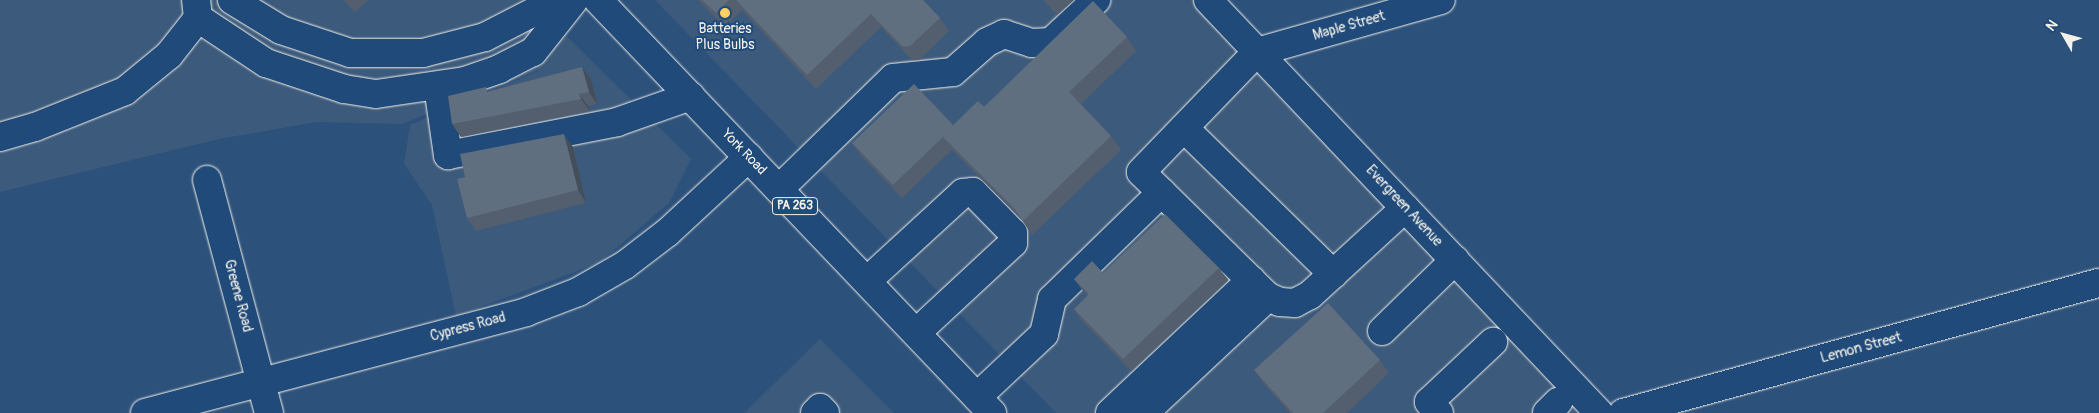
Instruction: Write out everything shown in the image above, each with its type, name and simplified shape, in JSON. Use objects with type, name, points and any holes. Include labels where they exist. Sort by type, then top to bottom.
[{"type":"main road","points":[[232,0],[281,30],[350,53],[423,53],[485,37],[557,0]]},
{"type":"main road","points":[[0,137],[35,127],[125,92],[169,55],[197,9],[266,63],[344,89],[376,94],[438,86],[499,69],[532,52],[574,0]]},
{"type":"main road","name":"York Road","points":[[598,0],[985,405]]},
{"type":"main road","points":[[779,189],[893,78],[953,72],[987,42],[1004,34],[1032,43],[1051,42],[1096,0]]},
{"type":"main road","name":"Evergreen Avenue","points":[[1208,0],[1599,413]]},
{"type":"main road","name":"Maple Street","points":[[1257,52],[1441,0]]},
{"type":"main road","points":[[1257,52],[1141,172],[1260,288],[1280,302],[1295,303],[1310,296],[1405,208]]},
{"type":"main road","points":[[438,86],[448,155],[617,122],[691,96]]},
{"type":"main road","points":[[1184,128],[1333,274]]},
{"type":"main road","name":"Cypress Road","points":[[145,413],[526,312],[578,292],[625,265],[668,232],[748,157]]},
{"type":"main road","name":"Greene Road","points":[[207,180],[269,413]]},
{"type":"main road","points":[[867,282],[963,192],[973,192],[1013,233],[1013,243],[916,333]]},
{"type":"main road","points":[[985,405],[1044,334],[1052,300],[1162,192]]},
{"type":"main road","points":[[1382,331],[1455,260]]},
{"type":"main road","name":"Lemon Street","points":[[1623,413],[2099,283]]},
{"type":"main road","points":[[1110,413],[1260,288]]},
{"type":"main road","points":[[1144,413],[1260,288]]},
{"type":"main road","points":[[1439,413],[1429,402],[1493,342]]},
{"type":"main road","points":[[815,413],[820,408],[825,413]]},
{"type":"shaded area","points":[[0,0],[530,0],[691,159],[669,203],[599,263],[456,316],[432,205],[404,164],[410,125],[548,67],[402,124],[317,122],[219,139],[0,192]]},
{"type":"shaded area","points":[[655,0],[1198,0],[1586,403],[1575,413],[1056,413]]},
{"type":"shaded area","points":[[820,339],[894,413],[744,413]]},
{"type":"building","points":[[702,0],[729,0],[716,13]]},
{"type":"building","points":[[736,0],[923,0],[940,18],[910,46],[903,47],[871,14],[807,75]]},
{"type":"building","points":[[1093,1],[1127,37],[1069,92],[1111,136],[1023,221],[1014,208],[942,136],[978,101],[984,107]]},
{"type":"building","points":[[582,67],[589,92],[579,94],[581,99],[452,124],[448,96],[486,87],[487,92]]},
{"type":"building","points":[[914,84],[953,125],[893,185],[852,143]]},
{"type":"building","points":[[564,134],[578,190],[467,218],[457,179],[465,177],[460,154]]},
{"type":"building","points":[[1165,214],[1219,268],[1123,359],[1074,309],[1089,294],[1074,279],[1092,261],[1103,273]]},
{"type":"building","points":[[1328,303],[1380,360],[1323,413],[1293,413],[1254,370]]},
{"type":"place","name":"Batteries Plus Bulbs","points":[[725,13]]}]
